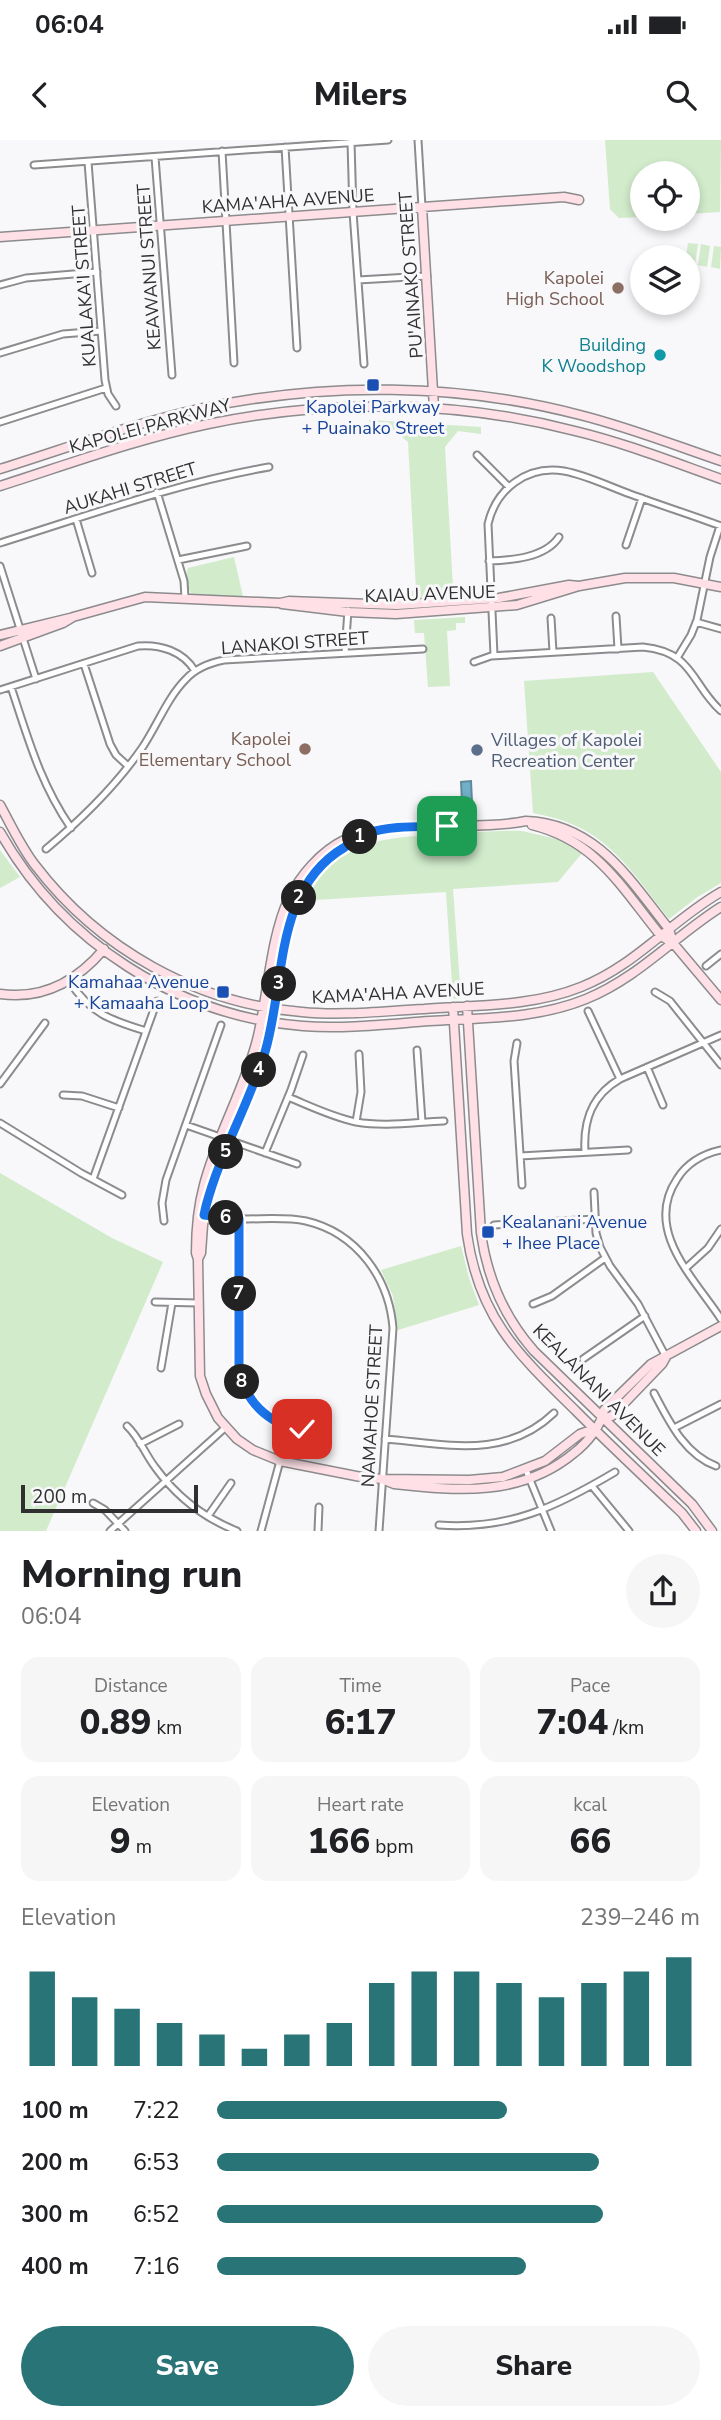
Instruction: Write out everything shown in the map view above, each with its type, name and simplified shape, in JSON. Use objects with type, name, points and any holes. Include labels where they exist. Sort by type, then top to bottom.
[{"type":"street","points":[[34,165],[388,140]]},
{"type":"street","name":"PU'AINAKO STREET","points":[[418,140],[434,408]]},
{"type":"street","points":[[352,142],[353,212],[364,364]]},
{"type":"street","points":[[285,147],[298,348]]},
{"type":"street","points":[[222,151],[234,363]]},
{"type":"street","name":"KEAWANUI STREET","points":[[155,157],[172,375]]},
{"type":"street","name":"KUALAKA'I STREET","points":[[88,162],[106,388],[116,406]]},
{"type":"street","name":"KAMA'AHA AVENUE","points":[[0,237],[564,197],[579,200]]},
{"type":"street","points":[[0,285],[26,278],[97,272]]},
{"type":"street","points":[[359,280],[426,276]]},
{"type":"street","points":[[0,353],[57,335],[101,331]]},
{"type":"street","points":[[0,422],[106,388]]},
{"type":"street","name":"KAPOLEI PARKWAY","points":[[0,469],[149,422],[232,403],[344,390],[435,392],[501,399],[578,414],[721,461]]},
{"type":"street","name":"KAPOLEI PARKWAY","points":[[0,486],[154,438],[234,419],[331,408],[434,408],[498,415],[574,430],[623,444],[721,479]]},
{"type":"street","points":[[477,455],[509,487]]},
{"type":"street","name":"AUKAHI STREET","points":[[0,543],[157,492],[270,467]]},
{"type":"street","points":[[494,655],[487,531],[490,517],[496,503],[509,487],[528,475],[556,470],[569,472],[721,526],[710,557],[696,622],[677,658]]},
{"type":"street","points":[[157,492],[184,580],[185,598]]},
{"type":"street","points":[[626,545],[642,498]]},
{"type":"street","points":[[76,519],[92,573]]},
{"type":"street","points":[[489,561],[530,555],[552,545],[559,537]]},
{"type":"street","points":[[178,560],[247,546]]},
{"type":"street","points":[[0,566],[36,679]]},
{"type":"street","name":"KAIAU AVENUE","points":[[0,646],[21,634],[62,618],[137,598],[280,603],[289,601],[348,608],[492,603],[569,585],[642,577],[674,578],[721,587]]},
{"type":"street","points":[[345,653],[348,608]]},
{"type":"street","points":[[616,616],[618,649]]},
{"type":"street","points":[[551,618],[553,652]]},
{"type":"street","points":[[696,622],[721,629]]},
{"type":"street","name":"KAIAU AVENUE","points":[[0,635],[21,634]]},
{"type":"street","points":[[0,690],[132,647],[150,646],[178,654],[188,661],[195,671],[179,687],[144,746],[106,794],[46,849]]},
{"type":"street","points":[[474,662],[494,655],[650,648],[677,658],[691,670],[721,711]]},
{"type":"street","name":"LANAKOI STREET","points":[[195,671],[224,660],[422,649]]},
{"type":"street","points":[[84,664],[110,744],[128,766]]},
{"type":"street","points":[[11,687],[36,764],[48,792],[71,828]]},
{"type":"street","name":"KAMA'AHA AVENUE","points":[[0,806],[29,857],[42,874],[75,909],[111,940],[141,961],[188,984],[274,1009],[340,1014],[528,1001],[570,991],[620,967],[721,892]]},
{"type":"street","points":[[594,1429],[580,1434],[554,1456],[526,1470],[503,1477],[480,1480],[382,1479],[280,1461],[253,1450],[226,1427],[209,1402],[201,1376],[196,1253],[205,1180],[251,1058],[262,1020],[281,919],[296,885],[307,870],[347,839],[388,829],[521,822],[553,824],[573,831],[597,845],[616,864],[673,943],[721,1000]]},
{"type":"street","name":"KAMA'AHA AVENUE","points":[[0,832],[32,882],[66,918],[103,951],[135,972],[183,996],[272,1022],[340,1027],[545,1012],[587,999],[633,974],[721,907]]},
{"type":"street","points":[[201,1214],[262,1062],[290,920],[301,893],[324,862],[367,834]]},
{"type":"street","points":[[0,994],[35,994],[69,981],[88,967],[111,940]]},
{"type":"street","points":[[706,967],[721,954]]},
{"type":"street","points":[[69,981],[80,997],[97,1013],[146,1031]]},
{"type":"street","points":[[655,992],[670,1001],[721,1065]]},
{"type":"street","points":[[93,1179],[157,1001]]},
{"type":"street","name":"KEALANANI AVENUE","points":[[467,1006],[481,1233],[489,1272],[504,1309],[526,1341],[692,1504],[712,1531]]},
{"type":"street","name":"KEALANANI AVENUE","points":[[453,1007],[467,1234],[478,1283],[492,1315],[515,1349],[682,1513],[696,1531]]},
{"type":"street","points":[[588,1011],[620,1079]]},
{"type":"street","points":[[0,1084],[45,1023]]},
{"type":"street","points":[[164,1221],[164,1188],[221,1025]]},
{"type":"street","points":[[585,1152],[585,1128],[592,1106],[607,1088],[620,1079],[721,1035]]},
{"type":"street","points":[[517,1043],[513,1060],[522,1185]]},
{"type":"street","points":[[417,1050],[422,1122]]},
{"type":"street","points":[[356,1122],[362,1085],[359,1054]]},
{"type":"street","points":[[265,1153],[303,1055]]},
{"type":"street","points":[[647,1068],[663,1105]]},
{"type":"street","points":[[63,1095],[82,1096],[119,1108]]},
{"type":"street","points":[[288,1097],[356,1122],[382,1124],[444,1121]]},
{"type":"street","points":[[0,1123],[122,1195]]},
{"type":"street","points":[[186,1125],[297,1164]]},
{"type":"street","points":[[520,1156],[628,1150]]},
{"type":"street","points":[[721,1150],[703,1156],[685,1169],[672,1187],[665,1216],[668,1237],[721,1319]]},
{"type":"street","points":[[593,1192],[594,1219],[605,1258],[645,1316],[666,1357]]},
{"type":"street","name":"NAMAHOE STREET","points":[[201,1214],[239,1219],[293,1220],[322,1227],[348,1241],[374,1270],[387,1298],[393,1328],[379,1531]]},
{"type":"street","points":[[239,1219],[239,1366],[243,1386],[254,1404],[272,1419],[294,1428],[314,1430]]},
{"type":"street","points":[[494,1226],[594,1219]]},
{"type":"street","points":[[686,1268],[708,1248],[721,1230]]},
{"type":"street","points":[[533,1304],[552,1296],[605,1258]]},
{"type":"street","points":[[155,1302],[198,1303]]},
{"type":"street","points":[[161,1368],[172,1303]]},
{"type":"street","points":[[583,1359],[645,1316]]},
{"type":"street","points":[[382,1479],[394,1484],[468,1490],[506,1486],[529,1479],[569,1457],[586,1443],[603,1419],[604,1410],[648,1366],[721,1326]]},
{"type":"street","points":[[654,1393],[687,1446],[702,1459],[716,1466]]},
{"type":"street","points":[[674,1428],[721,1404]]},
{"type":"street","points":[[385,1439],[471,1446],[497,1444],[523,1435],[554,1413]]},
{"type":"street","points":[[140,1444],[179,1424]]},
{"type":"street","points":[[127,1426],[166,1481],[208,1517],[237,1531]]},
{"type":"street","points":[[110,1531],[226,1427]]},
{"type":"street","points":[[261,1531],[280,1461]]},
{"type":"street","points":[[526,1470],[551,1531]]},
{"type":"street","points":[[439,1525],[489,1525],[514,1520],[542,1511],[615,1472]]},
{"type":"street","points":[[208,1517],[231,1483]]},
{"type":"street","points":[[592,1486],[629,1531]]},
{"type":"street","points":[[93,1503],[102,1507],[125,1531]]},
{"type":"street","points":[[318,1531],[319,1507]]},
{"type":"green space","points":[[605,140],[721,140],[720,212],[700,213],[700,161],[630,161],[630,218],[619,218],[610,209]]},
{"type":"green space","points":[[701,244],[710,246],[707,267],[700,265]]},
{"type":"green space","points":[[714,246],[721,247],[720,269],[711,267]]},
{"type":"green space","points":[[369,420],[481,427],[481,434],[458,431],[445,447],[453,588],[459,588],[459,595],[465,595],[465,601],[405,605],[405,597],[411,597],[411,591],[416,590],[408,442],[390,427],[370,427]]},
{"type":"green space","points":[[234,557],[244,601],[194,597],[187,583],[188,568]]},
{"type":"green space","points":[[465,617],[465,623],[456,623],[456,630],[447,631],[450,686],[428,687],[424,633],[415,633],[414,620]]},
{"type":"green space","points":[[653,672],[721,772],[721,883],[669,919],[627,866],[603,842],[569,823],[533,813],[524,681]]},
{"type":"green space","points":[[522,831],[557,839],[582,853],[558,882],[453,889],[461,998],[453,999],[446,892],[315,900],[306,895],[333,862],[349,851],[367,844],[405,837]]},
{"type":"green space","points":[[0,850],[20,877],[0,888]]},
{"type":"green space","points":[[0,1173],[112,1238],[163,1262],[46,1531],[0,1531]]},
{"type":"green space","points":[[461,1246],[479,1305],[398,1330],[393,1296],[381,1270]]},
{"type":"water","points":[[471,781],[472,802],[462,802],[461,782]]},
{"type":"place","name":"Kapolei High School","points":[[618,288]]},
{"type":"place","name":"Building K Woodshop","points":[[660,355]]},
{"type":"place","name":"Kapolei Parkway + Puainako Street","points":[[373,385]]},
{"type":"place","name":"Kapolei Elementary School","points":[[305,749]]},
{"type":"place","name":"Villages of Kapolei Recreation Center","points":[[477,750]]},
{"type":"place","name":"Kamahaa Avenue + Kamaaha Loop","points":[[223,992]]},
{"type":"place","name":"Kealanani Avenue + Ihee Place","points":[[488,1232]]},
{"type":"route","points":[[302,1429],[279,1423],[266,1415],[246,1393],[239,1373],[239,1219],[204,1215],[206,1206],[265,1052],[290,920],[305,885],[332,855],[367,834],[388,829],[447,826]]}]
